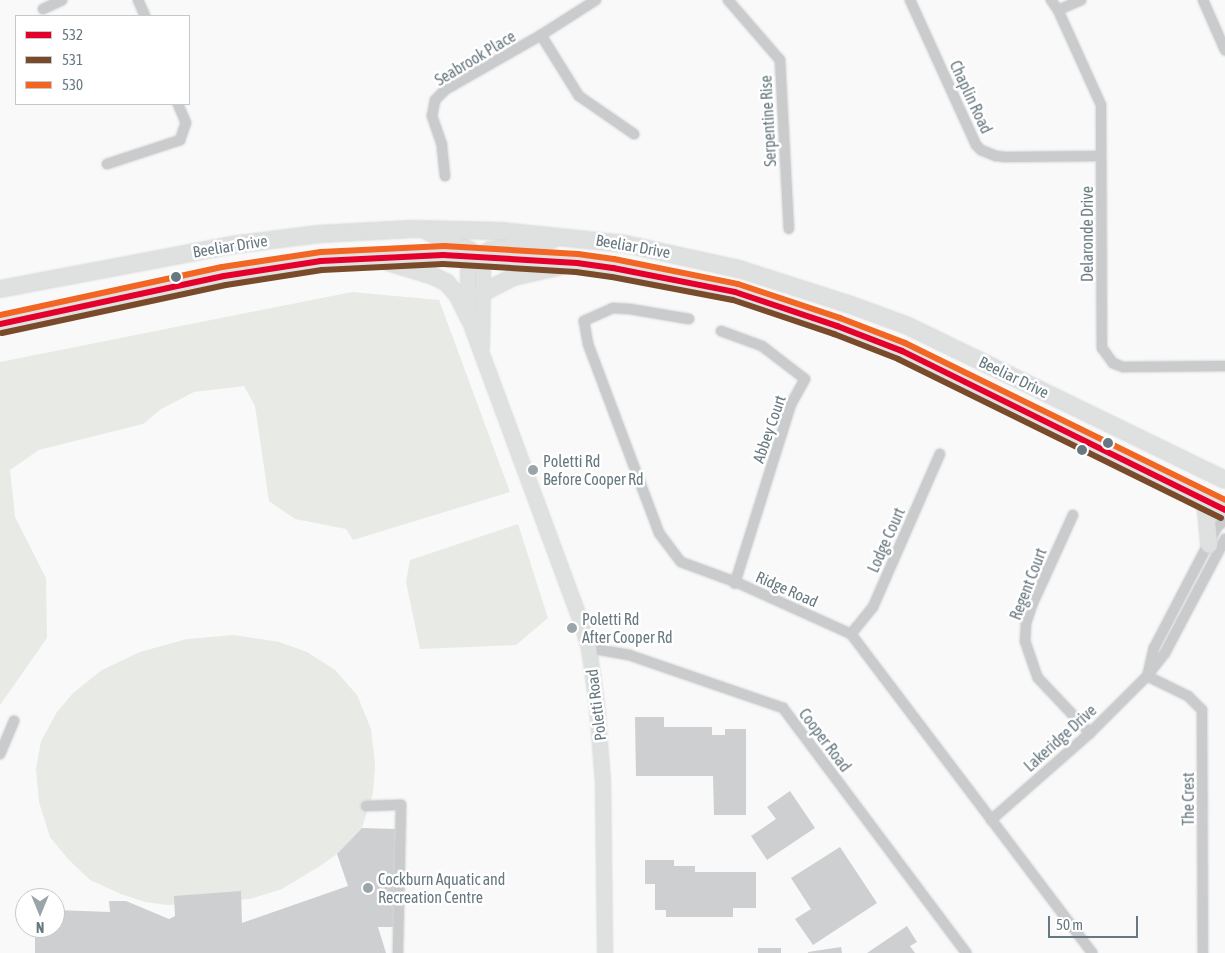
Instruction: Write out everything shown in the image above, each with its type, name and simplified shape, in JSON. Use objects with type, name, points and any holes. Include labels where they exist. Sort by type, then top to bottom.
[{"type":"highway","name":"Beeliar Drive","points":[[0,289],[232,245],[319,234],[412,229],[500,231],[587,238],[709,260],[851,305],[900,323],[1222,482]]},
{"type":"highway","name":"Beeliar Drive","points":[[0,324],[224,276],[296,264],[370,258],[478,256],[577,263],[661,276],[735,292],[837,326],[902,351],[1225,510]]},
{"type":"highway","points":[[370,258],[433,276],[446,282],[458,296],[469,319]]},
{"type":"highway","points":[[482,294],[514,277],[577,263]]},
{"type":"highway","points":[[1202,499],[1206,509],[1209,545]]},
{"type":"main road","points":[[412,229],[444,238],[470,249],[478,256],[490,249],[587,238]]},
{"type":"main road","name":"Poletti Road","points":[[483,356],[483,272],[478,256],[472,261],[468,272],[469,319],[582,625],[588,648],[597,706],[603,783],[605,953]]},
{"type":"street","points":[[43,9],[62,0]]},
{"type":"street","points":[[138,0],[145,15]]},
{"type":"street","name":"Seabrook Place","points":[[445,176],[442,145],[432,116],[435,100],[445,90],[541,35],[596,0]]},
{"type":"street","name":"Serpentine Rise","points":[[728,0],[780,60],[788,229]]},
{"type":"street","name":"Chaplin Road","points":[[910,0],[976,145],[981,150],[996,156],[1101,156]]},
{"type":"street","name":"Delaronde Drive","points":[[1051,0],[1058,10],[1101,105],[1102,348],[1113,363],[1133,368],[1225,366]]},
{"type":"street","points":[[1058,10],[1081,0]]},
{"type":"street","points":[[1203,0],[1225,50]]},
{"type":"street","points":[[541,35],[579,96],[634,134]]},
{"type":"street","points":[[106,164],[180,140],[186,124],[178,105]]},
{"type":"street","name":"Ridge Road","points":[[689,318],[648,311],[612,308],[584,321],[588,344],[659,533],[681,562],[735,583],[851,634],[1092,953]]},
{"type":"street","name":"Abbey Court","points":[[721,331],[762,346],[805,379],[791,404],[735,583]]},
{"type":"street","name":"Lodge Court","points":[[851,634],[873,607],[940,454]]},
{"type":"street","name":"Regent Court","points":[[1073,515],[1032,605],[1026,624],[1025,641],[1038,678],[1090,733]]},
{"type":"street","points":[[1147,676],[1154,648],[1218,527],[1225,520]]},
{"type":"street","name":"Lakeridge Drive","points":[[991,820],[1090,733],[1147,676],[1165,654],[1225,539]]},
{"type":"street","name":"Cooper Road","points":[[588,648],[629,655],[783,708],[966,953]]},
{"type":"street","name":"The Crest","points":[[1147,676],[1188,696],[1202,710],[1203,953]]},
{"type":"street","points":[[0,754],[14,721]]},
{"type":"street","points":[[366,806],[401,804],[398,953]]},
{"type":"shaded area","points":[[352,292],[439,300],[510,492],[353,540],[346,529],[295,519],[269,501],[255,406],[244,386],[194,392],[161,409],[143,424],[39,450],[10,470],[15,517],[46,578],[47,638],[0,705],[0,362]]},
{"type":"shaded area","points":[[518,524],[548,618],[516,645],[420,649],[406,582],[410,560]]},
{"type":"shaded area","points":[[234,635],[279,642],[307,652],[335,670],[357,695],[371,729],[375,764],[373,793],[362,828],[337,854],[320,866],[282,889],[250,899],[168,905],[145,902],[90,880],[68,859],[50,837],[39,802],[36,769],[41,741],[57,712],[73,693],[102,670],[140,652],[187,639]]},
{"type":"building","points":[[635,717],[664,717],[664,727],[712,727],[712,735],[725,735],[725,729],[746,729],[746,815],[714,815],[713,776],[636,776]]},
{"type":"building","points":[[790,791],[815,828],[767,860],[751,836],[776,819],[767,807]]},
{"type":"building","name":"Cockburn Aquatic and Recreation Centre","points":[[362,828],[395,829],[396,927],[378,927],[386,953],[35,953],[35,938],[65,938],[65,910],[110,912],[109,901],[126,901],[169,919],[175,916],[174,896],[241,891],[242,923],[348,886],[337,854]]},
{"type":"building","points":[[840,847],[877,903],[813,945],[795,919],[811,909],[791,878]]},
{"type":"building","points":[[645,860],[674,860],[674,866],[695,866],[695,872],[756,872],[756,908],[733,908],[733,917],[666,917],[666,910],[655,910],[655,884],[645,884]]},
{"type":"building","points":[[907,926],[917,942],[910,946],[915,953],[867,953]]},
{"type":"building","points":[[841,947],[842,953],[808,953],[808,952]]},
{"type":"building","points":[[758,948],[781,948],[781,953],[758,953]]},
{"type":"transit line","name":"530","points":[[0,315],[222,267],[321,252],[444,246],[578,254],[614,259],[738,284],[840,318],[905,343],[1225,500]]},
{"type":"transit line","name":"532","points":[[0,324],[224,276],[321,261],[443,255],[577,263],[613,268],[735,292],[837,326],[902,351],[1225,510]]},
{"type":"transit line","name":"531","points":[[2,333],[226,285],[322,270],[443,264],[576,272],[612,277],[733,300],[834,334],[898,359],[1221,518]]},
{"type":"place","name":"Poletti Rd Before Cooper Rd","points":[[533,470]]},
{"type":"place","name":"Poletti Rd After Cooper Rd","points":[[572,628]]},
{"type":"place","name":"Cockburn Aquatic and Recreation Centre","points":[[368,888]]}]
